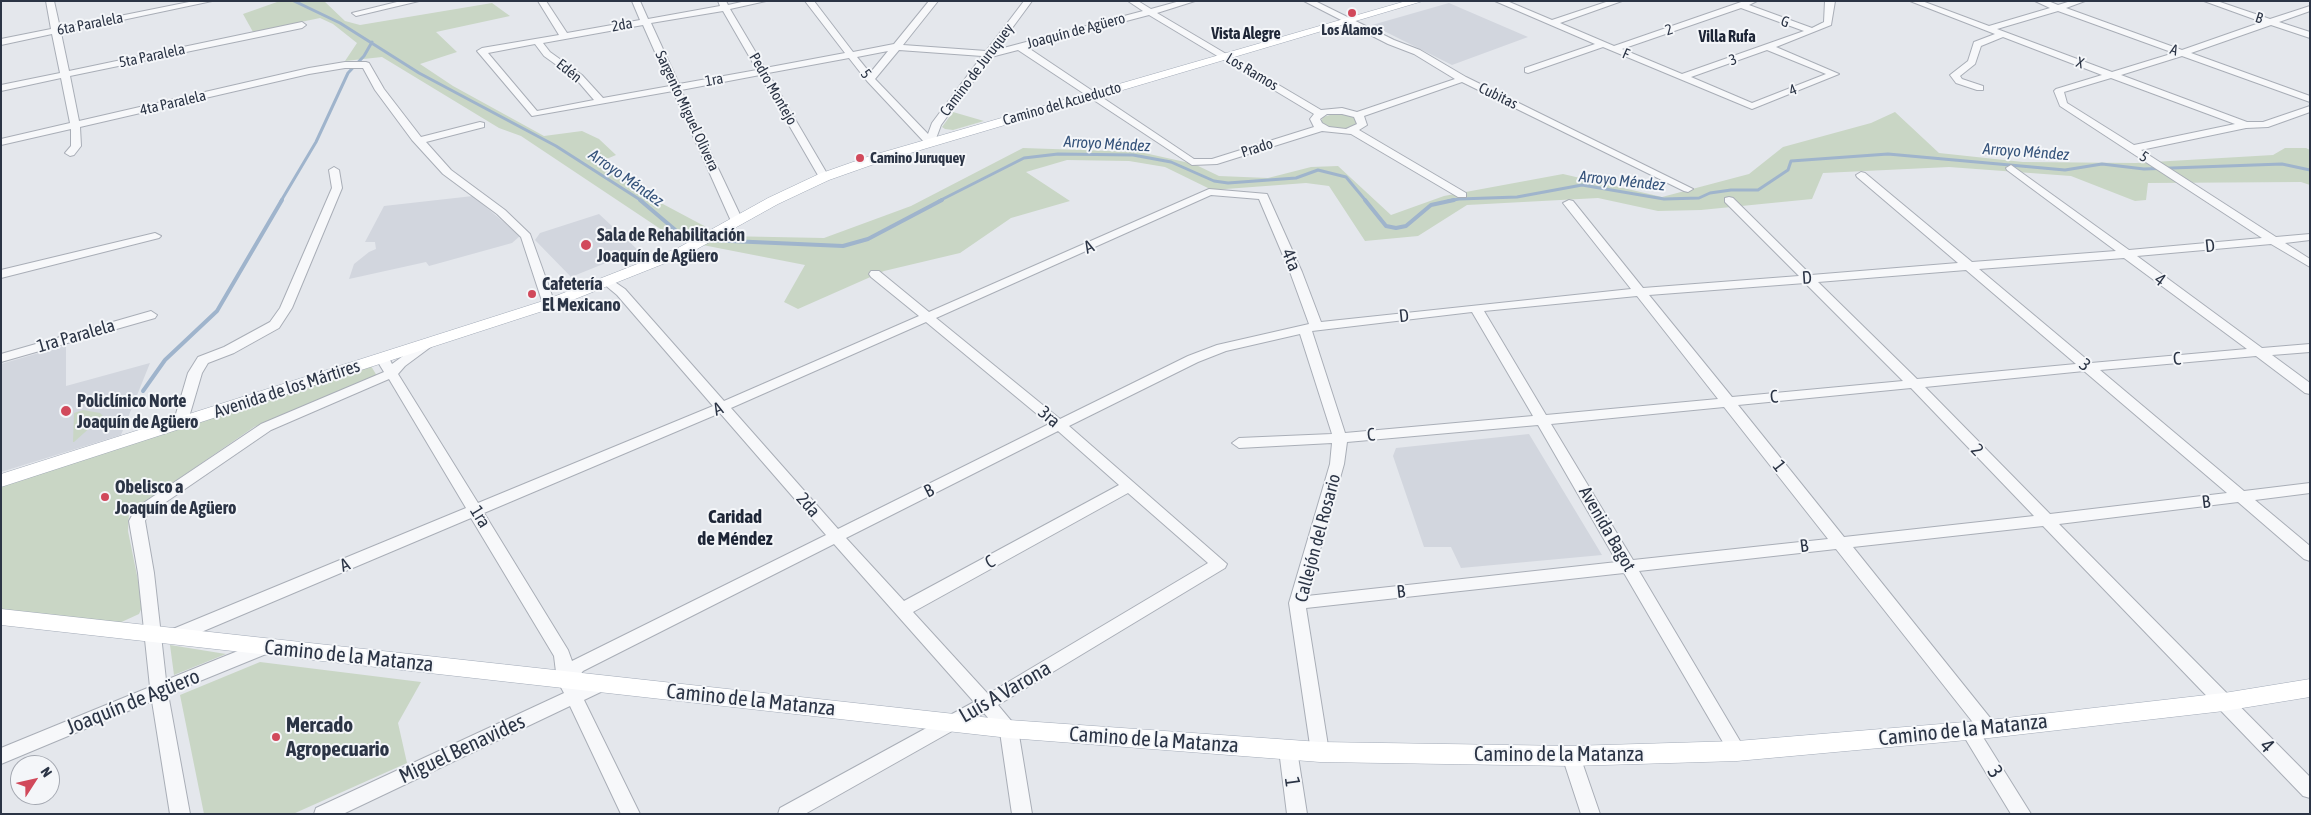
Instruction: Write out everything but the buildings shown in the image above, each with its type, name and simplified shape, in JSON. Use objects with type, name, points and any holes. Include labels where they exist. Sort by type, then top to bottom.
[{"type":"main road","name":"Camino del Acueducto","points":[[683,251],[736,221],[824,177],[930,142],[1418,1]]},
{"type":"main road","name":"Avenida de los Mártires","points":[[1,481],[549,304],[609,282],[683,251]]},
{"type":"main road","name":"Camino de la Matanza","points":[[1,617],[265,647],[570,688],[601,684],[1009,728],[1320,752],[1570,756],[1737,751],[1979,729],[2224,702],[2310,688]]},
{"type":"street","points":[[50,1],[78,135],[76,146],[70,154]]},
{"type":"street","name":"6ta Paralela","points":[[1,42],[208,1]]},
{"type":"street","points":[[356,13],[390,4],[415,1]]},
{"type":"street","name":"Edén","points":[[542,1],[564,36]]},
{"type":"street","name":"Sargento Miguel Olivera","points":[[636,1],[736,221]]},
{"type":"street","name":"2da","points":[[535,114],[482,51],[723,5],[762,1]]},
{"type":"street","name":"5","points":[[809,1],[870,79],[930,142]]},
{"type":"street","points":[[870,79],[894,47],[934,1]]},
{"type":"street","name":"Camino de Juruquey","points":[[930,142],[936,125],[991,54],[1028,1]]},
{"type":"street","name":"Los Ramos","points":[[1132,1],[1320,113]]},
{"type":"street","name":"Joaquín de Agüero","points":[[991,54],[1190,1]]},
{"type":"street","name":"Cubitas","points":[[1308,1],[1348,22],[1417,52],[1463,79],[1688,188]]},
{"type":"street","name":"F","points":[[1499,1],[1752,106]]},
{"type":"street","points":[[1552,23],[1618,1]]},
{"type":"street","name":"G","points":[[1731,1],[1812,31]]},
{"type":"street","name":"2","points":[[1613,48],[1753,1]]},
{"type":"street","points":[[1812,31],[1828,24],[1829,2],[1831,1]]},
{"type":"street","name":"X","points":[[1914,1],[2246,125]]},
{"type":"street","name":"A","points":[[2039,1],[2310,99]]},
{"type":"street","points":[[1988,29],[2081,1]]},
{"type":"street","name":"B","points":[[2208,1],[2310,35]]},
{"type":"street","name":"Pedro Montejo","points":[[723,5],[764,71],[824,177]]},
{"type":"street","points":[[2131,149],[2063,104],[2059,91],[2182,53],[2310,8]]},
{"type":"street","name":"5ta Paralela","points":[[1,88],[302,25]]},
{"type":"street","name":"3","points":[[1682,77],[1812,31]]},
{"type":"street","points":[[1980,88],[1959,82],[1955,75],[1972,62],[1977,44],[2003,34]]},
{"type":"street","name":"Edén","points":[[537,41],[547,54],[579,77],[601,102]]},
{"type":"street","points":[[1528,70],[1603,44]]},
{"type":"street","points":[[1019,46],[1092,96]]},
{"type":"street","points":[[894,47],[991,54]]},
{"type":"street","name":"1ra","points":[[535,114],[894,47]]},
{"type":"street","name":"4","points":[[1752,106],[1834,74],[1768,47]]},
{"type":"street","name":"4ta Paralela","points":[[1,142],[345,65],[366,64],[380,90],[419,141]]},
{"type":"street","points":[[1356,115],[1463,79]]},
{"type":"street","name":"Prado","points":[[1092,96],[1192,162],[1213,162],[1322,128]]},
{"type":"street","name":"5","points":[[2131,149],[2246,125],[2264,125],[2310,109]]},
{"type":"street","points":[[1353,131],[1362,125],[1361,118],[1356,115],[1342,111],[1320,113],[1315,119],[1315,122],[1322,128],[1333,131],[1353,131],[1462,195]]},
{"type":"street","points":[[480,125],[419,141],[447,172],[500,212],[526,236],[549,304]]},
{"type":"street","name":"5","points":[[2131,149],[2310,264]]},
{"type":"street","name":"4","points":[[2011,168],[2124,254],[2310,390]]},
{"type":"street","points":[[180,424],[195,372],[203,360],[229,350],[275,325],[286,308],[337,188],[334,170]]},
{"type":"street","name":"3","points":[[1861,175],[2087,367],[2244,497],[2310,555]]},
{"type":"street","name":"A","points":[[163,635],[477,511],[722,408],[1209,192],[1263,196]]},
{"type":"street","name":"4ta","points":[[1263,196],[1296,272],[1310,327]]},
{"type":"street","name":"2","points":[[1729,200],[1913,383],[2224,702]]},
{"type":"street","name":"1","points":[[1570,203],[1838,542],[1979,729]]},
{"type":"street","points":[[1,274],[154,236]]},
{"type":"street","name":"D","points":[[1310,327],[1640,292],[2124,254],[2310,237]]},
{"type":"street","name":"3ra","points":[[875,274],[1059,425],[1219,564]]},
{"type":"street","name":"2da","points":[[609,282],[621,292],[837,538],[1009,728]]},
{"type":"street","name":"Avenida Bagot","points":[[1476,308],[1737,751]]},
{"type":"street","name":"1ra Paralela","points":[[1,358],[151,315]]},
{"type":"street","name":"B","points":[[570,688],[577,666],[1193,359],[1222,348],[1310,327]]},
{"type":"street","name":"Callejón del Rosario","points":[[1310,327],[1340,438],[1338,464],[1297,603],[1320,752]]},
{"type":"street","name":"Avenida de los Mártires","points":[[163,635],[146,573],[137,520],[141,512],[266,427],[392,373],[400,363],[430,343]]},
{"type":"street","name":"C","points":[[1238,442],[1340,438],[1913,383],[2310,348]]},
{"type":"street","name":"1ra","points":[[383,359],[477,511],[562,655],[570,688],[631,814]]},
{"type":"street","name":"C","points":[[902,610],[1130,486]]},
{"type":"street","name":"B","points":[[1297,603],[2045,520],[2310,488]]},
{"type":"street","name":"Luís A Varona","points":[[787,814],[987,703],[1219,564]]},
{"type":"street","points":[[163,635],[159,691],[180,814]]},
{"type":"street","name":"Joaquín de Agüero","points":[[1,756],[265,647]]},
{"type":"street","name":"Miguel Benavides","points":[[323,814],[570,688]]},
{"type":"street","name":"4","points":[[2224,702],[2310,790]]},
{"type":"street","points":[[1009,728],[1022,814]]},
{"type":"street","name":"3","points":[[1979,729],[2022,814]]},
{"type":"street","name":"1","points":[[1288,750],[1297,814]]},
{"type":"street","points":[[1570,756],[1591,814]]},
{"type":"shaded area","points":[[1449,3],[1528,37],[1452,65],[1372,25]]},
{"type":"shaded area","points":[[473,196],[520,236],[512,243],[429,266],[426,262],[349,279],[354,264],[376,249],[375,242],[365,242],[384,206]]},
{"type":"shaded area","name":"Sala de Rehabilitación Joaquín de Agüero","points":[[599,214],[638,250],[571,277],[535,240],[540,233]]},
{"type":"shaded area","name":"Policlínico Norte Joaquín de Agüero","points":[[66,345],[66,386],[150,363],[121,435],[1,472],[1,364]]},
{"type":"shaded area","points":[[1529,434],[1602,555],[1461,568],[1451,547],[1424,547],[1393,456],[1396,448]]},
{"type":"green space","points":[[276,1],[324,1],[345,21],[360,25],[492,3],[510,16],[436,32],[457,52],[420,64],[453,86],[544,136],[582,131],[599,139],[616,155],[597,163],[646,195],[723,236],[824,238],[911,206],[1023,148],[1140,152],[1194,164],[1219,176],[1268,178],[1311,167],[1338,166],[1391,215],[1444,196],[1563,174],[1662,197],[1749,174],[1783,147],[1871,123],[1895,112],[1939,153],[2023,162],[2136,163],[2273,155],[2285,148],[2306,148],[2310,150],[2310,185],[2301,182],[2148,183],[2146,200],[2135,201],[2071,176],[1949,167],[1823,173],[1812,199],[1701,210],[1658,211],[1598,198],[1467,205],[1418,236],[1365,241],[1329,186],[1306,183],[1212,190],[1165,167],[1129,161],[1067,160],[1026,172],[1070,201],[1011,218],[960,253],[884,271],[798,309],[784,302],[805,265],[677,240],[521,136],[499,128],[382,57],[345,61],[357,43],[333,24],[320,18],[253,32],[243,14]]},
{"type":"green space","points":[[953,112],[984,121],[953,130],[945,129],[942,127]]},
{"type":"green space","points":[[1337,113],[1353,117],[1356,119],[1357,125],[1344,130],[1332,129],[1321,122],[1323,117]]},
{"type":"green space","points":[[371,366],[377,376],[254,427],[129,513],[128,531],[143,605],[139,614],[115,625],[1,612],[1,486]]},
{"type":"green space","points":[[83,410],[100,413],[103,416],[73,442],[74,413]]},
{"type":"green space","points":[[170,645],[226,654],[174,675]]},
{"type":"green space","points":[[260,662],[421,682],[398,723],[407,763],[293,814],[204,814],[180,695]]},
{"type":"waterway","name":"Arroyo Méndez","points":[[294,1],[340,23],[371,43]]},
{"type":"waterway","points":[[281,201],[316,142],[348,73],[364,56],[371,43]]},
{"type":"waterway","name":"Arroyo Méndez","points":[[371,43],[419,73],[556,146],[642,201]]},
{"type":"waterway","name":"Arroyo Méndez","points":[[939,201],[1024,158],[1058,154],[1133,155],[1171,162],[1214,181],[1228,183],[1296,178],[1318,170],[1346,177],[1366,201]]},
{"type":"waterway","name":"Arroyo Méndez","points":[[1448,201],[1517,197],[1582,185],[1664,199],[1699,198],[1710,193],[1731,190],[1758,190],[1788,170],[1791,161],[1888,154],[2065,170],[2102,164],[2144,169],[2282,164],[2310,170]]},
{"type":"waterway","points":[[143,391],[165,360],[217,311],[282,200]]},
{"type":"waterway","name":"Arroyo Méndez","points":[[640,200],[680,234],[701,238]]},
{"type":"waterway","name":"Arroyo Méndez","points":[[708,240],[843,246],[868,239],[942,200]]},
{"type":"waterway","name":"Arroyo Méndez","points":[[1365,200],[1386,226],[1396,228],[1406,226],[1431,205],[1454,200]]},
{"type":"place","name":"Los Álamos","points":[[1352,13]]},
{"type":"place","name":"Camino Juruquey","points":[[860,158]]},
{"type":"place","name":"Sala de Rehabilitación Joaquín de Agüero","points":[[586,245]]},
{"type":"place","name":"Cafetería El Mexicano","points":[[532,294]]},
{"type":"place","name":"Policlínico Norte Joaquín de Agüero","points":[[66,411]]},
{"type":"place","name":"Obelisco a Joaquín de Agüero","points":[[105,497]]},
{"type":"place","name":"Mercado Agropecuario","points":[[276,737]]},
{"type":"district","name":"Vista Alegre","points":[[1246,34]]},
{"type":"district","name":"Villa Rufa","points":[[1727,37]]},
{"type":"district","name":"Caridad de Méndez","points":[[735,528]]}]
